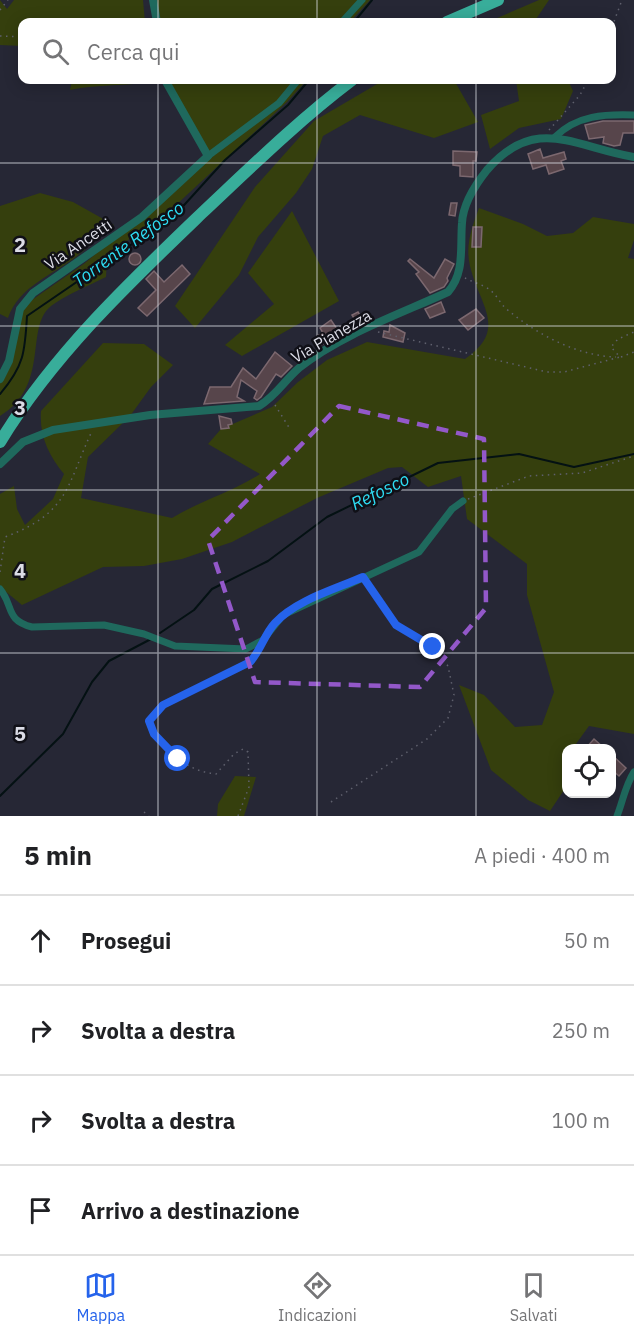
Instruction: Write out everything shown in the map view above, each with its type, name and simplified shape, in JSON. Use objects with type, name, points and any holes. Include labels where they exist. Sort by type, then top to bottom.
[{"type":"highway","points":[[456,18],[498,0]]},
{"type":"highway","points":[[0,442],[28,398],[89,324],[144,268],[269,149],[347,84]]},
{"type":"street","points":[[153,0],[156,18]]},
{"type":"street","points":[[346,18],[362,0]]},
{"type":"street","points":[[167,84],[208,156]]},
{"type":"street","name":"Via Ancetti","points":[[0,379],[9,361],[20,309],[33,293],[142,217],[208,156],[279,103],[295,84]]},
{"type":"street","points":[[555,137],[570,123],[608,114],[634,115]]},
{"type":"street","points":[[458,276],[462,220],[470,196],[494,162],[526,140],[555,137],[632,157]]},
{"type":"street","name":"Via Pianezza","points":[[272,399],[298,369],[366,329],[448,292],[458,281],[458,276]]},
{"type":"street","points":[[0,464],[22,442],[53,430],[150,415],[259,406],[272,399]]},
{"type":"street","points":[[0,589],[11,615],[17,621],[32,627],[104,625],[125,628],[189,648],[246,650],[263,640],[283,615],[419,552],[452,509],[463,501]]},
{"type":"street","points":[[616,816],[625,786],[634,772]]},
{"type":"path","points":[[0,10],[8,0]]},
{"type":"path","points":[[615,18],[622,0]]},
{"type":"path","points":[[0,36],[18,37]]},
{"type":"path","points":[[541,137],[561,119],[586,84]]},
{"type":"path","points":[[458,276],[490,290],[506,309],[528,326],[566,345],[600,357],[620,357]]},
{"type":"path","points":[[366,329],[547,372],[564,372],[634,352]]},
{"type":"path","points":[[620,357],[611,347],[618,339],[634,332]]},
{"type":"path","points":[[272,399],[290,429]]},
{"type":"path","points":[[0,572],[5,537],[32,527],[59,504],[96,422]]},
{"type":"path","points":[[463,501],[529,476],[582,473],[634,456]]},
{"type":"path","points":[[331,802],[396,757],[428,739],[448,718],[454,695],[448,666],[433,647],[396,625],[363,577]]},
{"type":"path","points":[[238,816],[249,787],[248,752],[243,749],[234,754],[216,774],[201,772],[178,759],[165,748],[149,721],[163,705],[250,662],[258,653],[263,640]]},
{"type":"path","points":[[144,812],[149,816]]},
{"type":"highlighted area","points":[[339,406],[484,439],[486,608],[420,687],[255,682],[208,540]]},
{"type":"green space","points":[[0,0],[7,9],[14,0],[143,0],[145,18],[18,18],[18,46],[0,45]]},
{"type":"green space","points":[[153,0],[370,0],[354,18],[155,18]]},
{"type":"green space","points":[[539,0],[549,0],[537,18],[497,18]]},
{"type":"green space","points":[[71,84],[134,84],[91,87],[70,90]]},
{"type":"green space","points":[[168,84],[303,84],[175,206],[88,269],[107,258],[106,277],[51,306],[43,316],[39,328],[26,389],[16,403],[0,416],[0,378],[23,309],[32,300],[85,263],[207,158]]},
{"type":"green space","points":[[377,84],[456,84],[478,122],[434,138],[360,115],[323,136],[312,169],[296,193],[258,237],[239,275],[195,328],[175,306],[255,187],[314,121]]},
{"type":"green space","points":[[517,84],[570,84],[573,91],[561,119],[519,128],[490,149],[481,115],[519,101]]},
{"type":"green space","points":[[40,193],[73,202],[114,225],[68,263],[28,289],[13,307],[8,318],[0,314],[0,206]]},
{"type":"green space","points":[[479,208],[523,224],[547,236],[573,233],[593,217],[634,224],[634,240],[628,258],[634,259],[634,734],[589,726],[576,744],[562,744],[562,793],[550,811],[528,800],[491,770],[459,685],[484,695],[515,727],[542,725],[554,692],[527,595],[527,564],[467,519],[461,476],[428,487],[402,467],[388,468],[317,498],[232,542],[182,559],[144,566],[103,567],[22,605],[0,587],[0,494],[14,486],[17,509],[25,525],[53,499],[64,474],[43,437],[41,411],[103,343],[144,344],[173,365],[151,387],[130,416],[88,457],[81,498],[172,518],[260,474],[208,444],[221,429],[272,407],[298,382],[327,360],[367,342],[465,359],[478,348],[486,337],[488,327],[484,305],[470,266],[468,251]]},
{"type":"green space","points":[[292,211],[339,301],[242,356],[225,345],[274,304],[248,273]]},
{"type":"green space","points":[[235,776],[256,777],[244,816],[217,816],[218,804]]},
{"type":"building","points":[[603,121],[634,121],[634,133],[623,133],[620,145],[614,146],[603,143],[604,137],[589,139],[585,125]]},
{"type":"building","points":[[540,149],[543,158],[564,152],[566,159],[561,161],[564,169],[549,174],[546,165],[533,169],[528,154]]},
{"type":"building","points":[[453,151],[477,152],[476,161],[473,161],[473,177],[460,176],[460,166],[453,165]]},
{"type":"building","points":[[451,203],[457,203],[455,216],[449,215]]},
{"type":"building","points":[[473,227],[482,227],[481,247],[472,247]]},
{"type":"building","points":[[137,253],[141,259],[137,265],[133,265],[129,257]]},
{"type":"building","points":[[410,259],[434,278],[445,259],[454,264],[444,287],[430,293],[416,274],[419,272],[408,261]]},
{"type":"building","points":[[182,265],[190,274],[147,316],[138,308],[156,290],[146,279],[154,271],[164,282]]},
{"type":"building","points":[[441,302],[445,312],[430,318],[425,309]]},
{"type":"building","points":[[476,309],[484,318],[468,330],[459,320]]},
{"type":"building","points":[[358,312],[364,322],[321,345],[317,336],[323,333],[320,328],[331,320],[337,329],[342,326],[344,328],[356,321],[352,315]]},
{"type":"building","points":[[390,325],[405,333],[403,342],[383,337],[384,331],[389,332]]},
{"type":"building","points":[[275,352],[292,366],[281,377],[276,374],[257,400],[254,398],[257,391],[241,380],[237,397],[244,401],[204,404],[210,387],[231,387],[243,368],[256,379]]},
{"type":"building","points":[[219,416],[231,419],[232,424],[228,425],[229,428],[221,429]]},
{"type":"building","points":[[594,739],[600,744],[590,744]]},
{"type":"building","points":[[616,759],[626,768],[619,776],[616,773]]},
{"type":"waterway","name":"Torrente Refosco","points":[[357,18],[372,0]]},
{"type":"waterway","name":"Torrente Refosco","points":[[0,394],[19,367],[27,316],[176,214],[225,160],[288,105],[306,84]]},
{"type":"waterway","name":"Refosco","points":[[160,633],[194,610],[212,589],[268,561],[327,517],[438,463],[519,454],[574,467],[634,454]]},
{"type":"waterway","name":"Refosco","points":[[0,796],[63,734],[92,682],[109,661],[151,639]]},
{"type":"route","points":[[178,759],[154,734],[149,721],[163,705],[250,662],[258,653],[263,640],[283,615],[363,577],[396,625],[433,647]]}]
